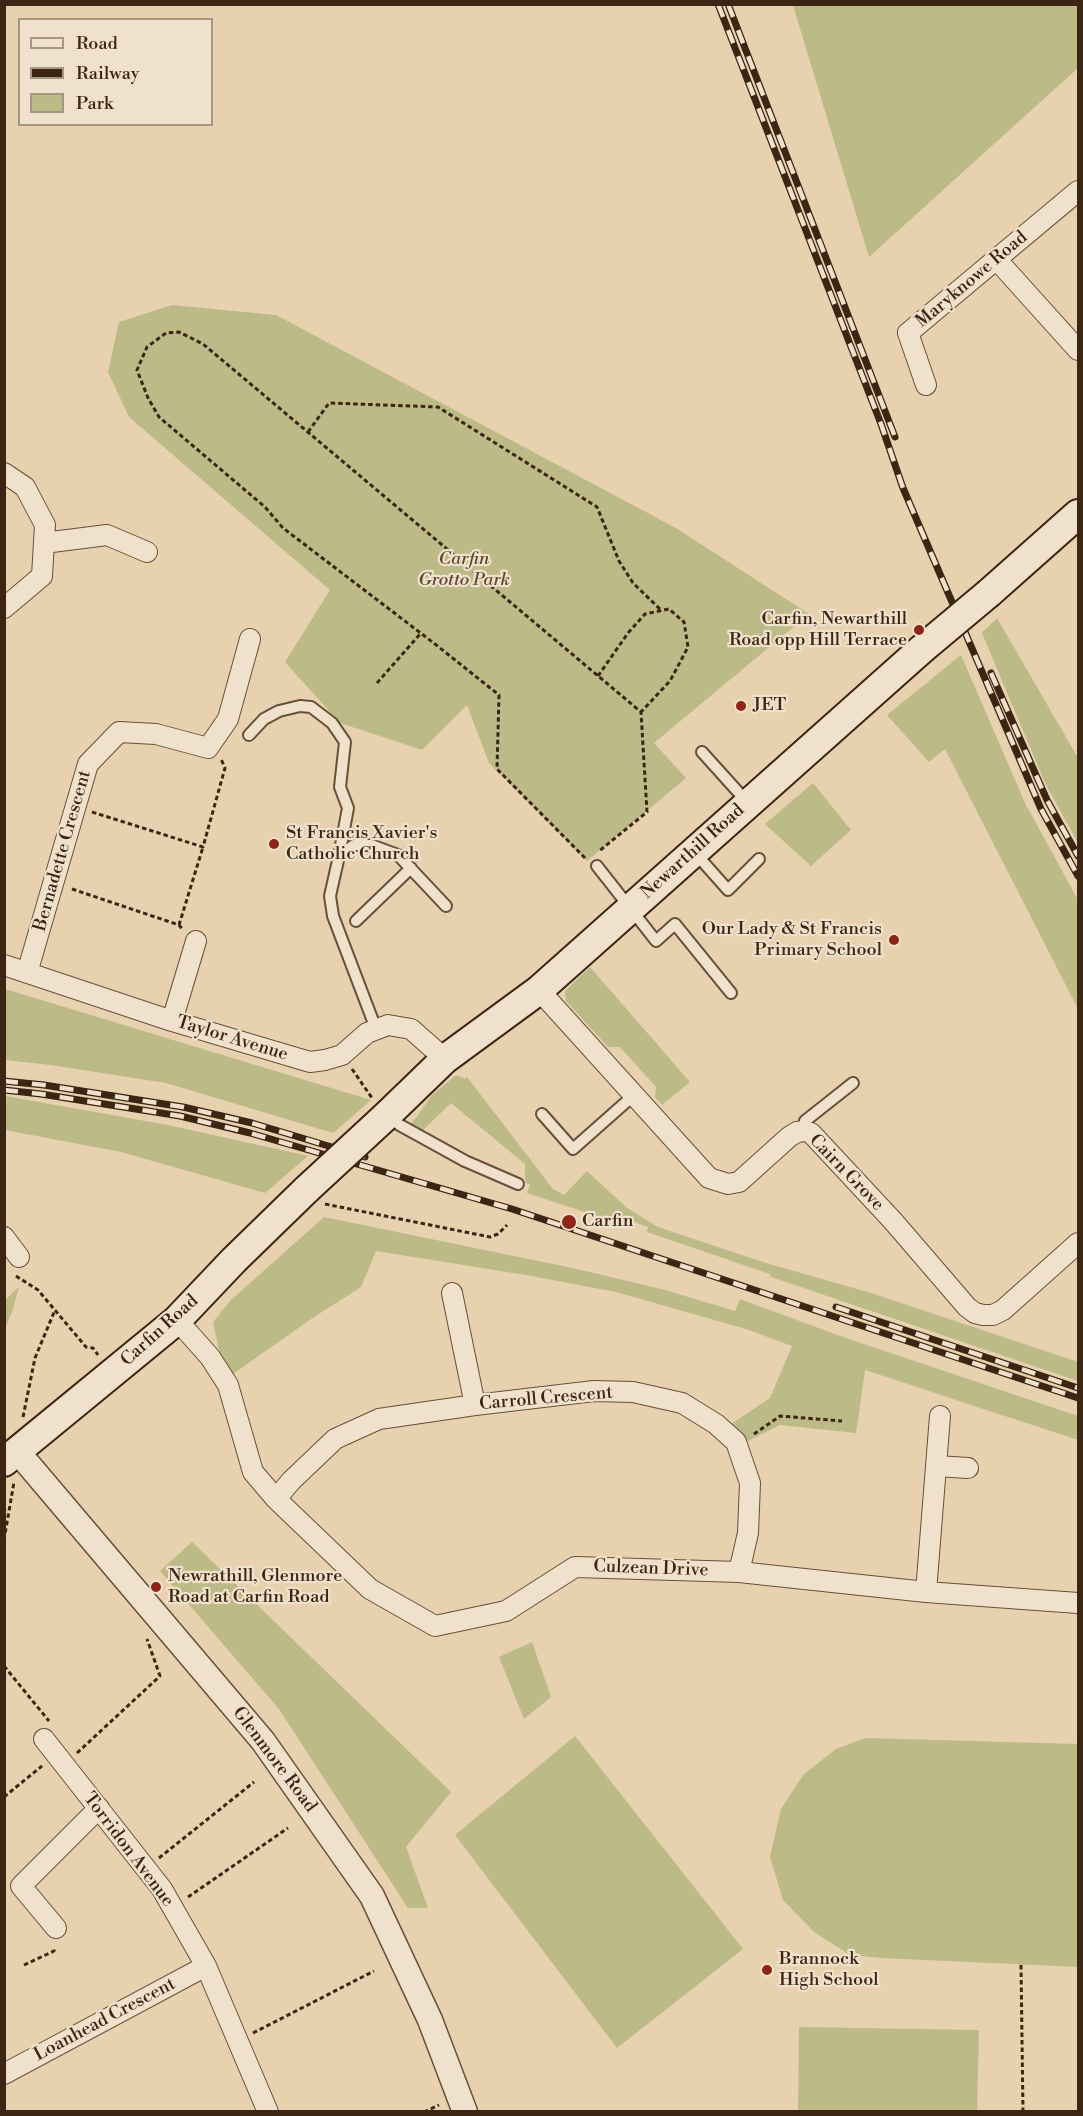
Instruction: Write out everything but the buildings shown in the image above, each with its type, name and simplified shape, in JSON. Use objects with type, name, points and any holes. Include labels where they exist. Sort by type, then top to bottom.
[{"type":"main road","name":"Newarthill Road","points":[[307,1189],[445,1059],[539,990],[922,649],[1078,514]]},
{"type":"main road","name":"Carfin Road","points":[[10,1457],[177,1320],[234,1260],[307,1189]]},
{"type":"street","name":"Maryknowe Road","points":[[926,385],[908,333],[1078,191]]},
{"type":"street","points":[[997,260],[1078,350]]},
{"type":"street","points":[[4,473],[25,487],[45,525],[42,576],[4,608]]},
{"type":"street","points":[[44,543],[107,535],[147,552]]},
{"type":"street","points":[[214,738],[228,719],[250,639]]},
{"type":"street","name":"Bernadette Crescent","points":[[27,974],[88,764],[119,732],[156,734],[208,748],[214,738]]},
{"type":"street","points":[[172,1021],[196,941]]},
{"type":"street","name":"Taylor Avenue","points":[[4,965],[172,1021],[310,1062],[342,1055],[367,1033],[376,1029]]},
{"type":"street","name":"Cairn Grove","points":[[539,990],[709,1178],[728,1184],[739,1182],[789,1137],[797,1132],[812,1133],[967,1307],[975,1313],[983,1316],[993,1315],[1003,1310],[1078,1243]]},
{"type":"street","points":[[376,1029],[388,1025],[411,1029],[445,1059]]},
{"type":"street","points":[[4,1237],[19,1257]]},
{"type":"street","points":[[452,1293],[475,1405]]},
{"type":"street","name":"Culzean Drive","points":[[177,1320],[210,1357],[228,1386],[253,1472],[276,1499],[370,1589],[435,1626],[506,1611],[575,1567],[739,1572],[926,1592],[1078,1603]]},
{"type":"street","name":"Carroll Crescent","points":[[276,1499],[291,1481],[335,1439],[379,1419],[475,1405],[594,1391],[633,1392],[682,1403],[716,1424],[736,1442]]},
{"type":"street","points":[[926,1592],[940,1416]]},
{"type":"street","points":[[736,1442],[750,1483],[748,1533],[739,1572]]},
{"type":"street","name":"Glenmore Road","points":[[10,1457],[263,1741],[372,1896],[430,2020],[465,2112]]},
{"type":"street","points":[[936,1466],[968,1468]]},
{"type":"street","name":"Torridon Avenue","points":[[44,1739],[162,1889],[206,1966],[268,2112]]},
{"type":"street","points":[[56,1928],[21,1886],[99,1808]]},
{"type":"street","name":"Loanhead Crescent","points":[[4,2074],[206,1966]]},
{"type":"lane","points":[[249,735],[264,719],[279,711],[300,706],[311,707],[332,723],[345,742],[340,787],[348,808],[330,896],[333,916],[376,1029]]},
{"type":"lane","points":[[702,752],[748,803]]},
{"type":"lane","points":[[339,856],[354,845],[371,845],[398,855],[446,906]]},
{"type":"lane","points":[[694,851],[728,890],[759,859]]},
{"type":"lane","points":[[592,863],[656,941],[675,924],[731,993]]},
{"type":"lane","points":[[356,921],[411,868]]},
{"type":"lane","points":[[804,1131],[805,1121],[853,1083]]},
{"type":"lane","points":[[542,1114],[573,1149],[634,1095]]},
{"type":"lane","points":[[385,1117],[465,1161],[518,1184]]},
{"type":"path","points":[[598,676],[628,633],[645,614],[669,609],[684,622],[688,647],[670,681],[641,712],[647,812],[592,863],[497,769],[499,695],[283,528],[265,507],[159,417],[148,398],[137,370],[147,348],[166,333],[179,332],[202,344],[308,432],[598,676],[641,712]]},
{"type":"path","points":[[308,432],[329,403],[438,407],[597,507],[619,561],[633,583],[662,610]]},
{"type":"path","points":[[377,683],[421,633]]},
{"type":"path","points":[[179,925],[225,768],[214,738]]},
{"type":"path","points":[[76,807],[203,847]]},
{"type":"path","points":[[53,883],[179,925],[196,941]]},
{"type":"path","points":[[342,1055],[385,1117]]},
{"type":"path","points":[[307,1189],[323,1203],[490,1237],[498,1234],[507,1225]]},
{"type":"path","points":[[19,1257],[16,1275],[38,1290],[87,1347],[93,1348],[112,1374]]},
{"type":"path","points":[[4,1540],[14,1480],[10,1457],[36,1358],[55,1310]]},
{"type":"path","points":[[736,1442],[754,1434],[780,1416],[842,1421]]},
{"type":"path","points":[[4,1797],[40,1766],[64,1765],[160,1676],[145,1633]]},
{"type":"path","points":[[4,1666],[52,1724],[44,1739]]},
{"type":"path","points":[[146,1869],[254,1782]]},
{"type":"path","points":[[172,1908],[288,1828]]},
{"type":"path","points":[[24,1965],[54,1951],[56,1928]]},
{"type":"path","points":[[1021,1965],[1023,2112]]},
{"type":"path","points":[[238,2041],[374,1971]]},
{"type":"green space","points":[[793,5],[1078,5],[1078,68],[869,257]]},
{"type":"green space","name":"Carfin Grotto Park","points":[[172,305],[276,315],[676,528],[809,614],[654,743],[686,778],[587,861],[489,763],[467,705],[422,750],[340,723],[285,662],[330,590],[129,417],[108,372],[119,322]]},
{"type":"green space","points":[[997,618],[1078,758],[1078,843],[1045,783],[982,633]]},
{"type":"green space","points":[[961,655],[1025,803],[1078,900],[1078,1009],[945,749],[929,762],[887,715]]},
{"type":"green space","points":[[813,783],[851,830],[811,866],[765,824]]},
{"type":"green space","points":[[590,967],[690,1082],[662,1105],[655,1097],[656,1087],[620,1047],[608,1047],[566,1001],[565,991]]},
{"type":"green space","points":[[5,989],[371,1100],[333,1133],[166,1083],[5,1060]]},
{"type":"green space","points":[[456,1075],[465,1079],[467,1077],[553,1189],[564,1195],[587,1171],[627,1208],[658,1227],[766,1263],[871,1293],[1078,1362],[1078,1381],[771,1277],[770,1274],[647,1232],[648,1227],[620,1217],[618,1223],[527,1193],[530,1185],[525,1182],[525,1164],[451,1103],[423,1130],[407,1127],[432,1095]]},
{"type":"green space","points":[[5,1096],[168,1125],[308,1156],[265,1193],[121,1152],[5,1130]]},
{"type":"green space","points":[[324,1217],[577,1269],[665,1290],[735,1311],[740,1299],[843,1337],[1078,1416],[1078,1440],[865,1370],[856,1433],[780,1425],[740,1445],[725,1428],[770,1398],[792,1346],[746,1329],[616,1292],[376,1251],[361,1287],[230,1376],[219,1350],[213,1322],[231,1300]]},
{"type":"green space","points":[[19,1287],[12,1312],[5,1329],[5,1300]]},
{"type":"green space","points":[[192,1542],[451,1792],[406,1847],[428,1908],[408,1908],[279,1709],[160,1571]]},
{"type":"green space","points":[[532,1642],[551,1697],[524,1719],[499,1657]]},
{"type":"green space","points":[[575,1736],[743,1949],[617,2048],[455,1835]]},
{"type":"green space","points":[[866,1738],[1078,1744],[1078,1967],[850,1955],[814,1932],[783,1900],[770,1857],[781,1809],[804,1774],[836,1749]]},
{"type":"green space","points":[[799,2027],[979,2030],[977,2111],[798,2111]]},
{"type":"railway","points":[[718,4],[881,424],[903,488],[1041,809],[1078,876]]},
{"type":"railway","points":[[728,4],[895,437]]},
{"type":"railway","points":[[991,673],[1047,800],[1078,856]]},
{"type":"railway","points":[[4,1081],[183,1107],[252,1123],[365,1157]]},
{"type":"railway","points":[[4,1090],[180,1116],[250,1133],[512,1209],[1078,1398]]},
{"type":"railway","points":[[836,1307],[1078,1388]]},
{"type":"place","name":"Carfin, Newarthill Road opp Hill Terrace","points":[[919,630]]},
{"type":"place","name":"JET","points":[[741,706]]},
{"type":"place","name":"St Francis Xavier's Catholic Church","points":[[274,844]]},
{"type":"place","name":"Our Lady & St Francis Primary School","points":[[894,940]]},
{"type":"place","name":"Carfin","points":[[569,1222]]},
{"type":"place","name":"Newrathill, Glenmore Road at Carfin Road","points":[[156,1587]]},
{"type":"place","name":"Brannock High School","points":[[767,1970]]}]
